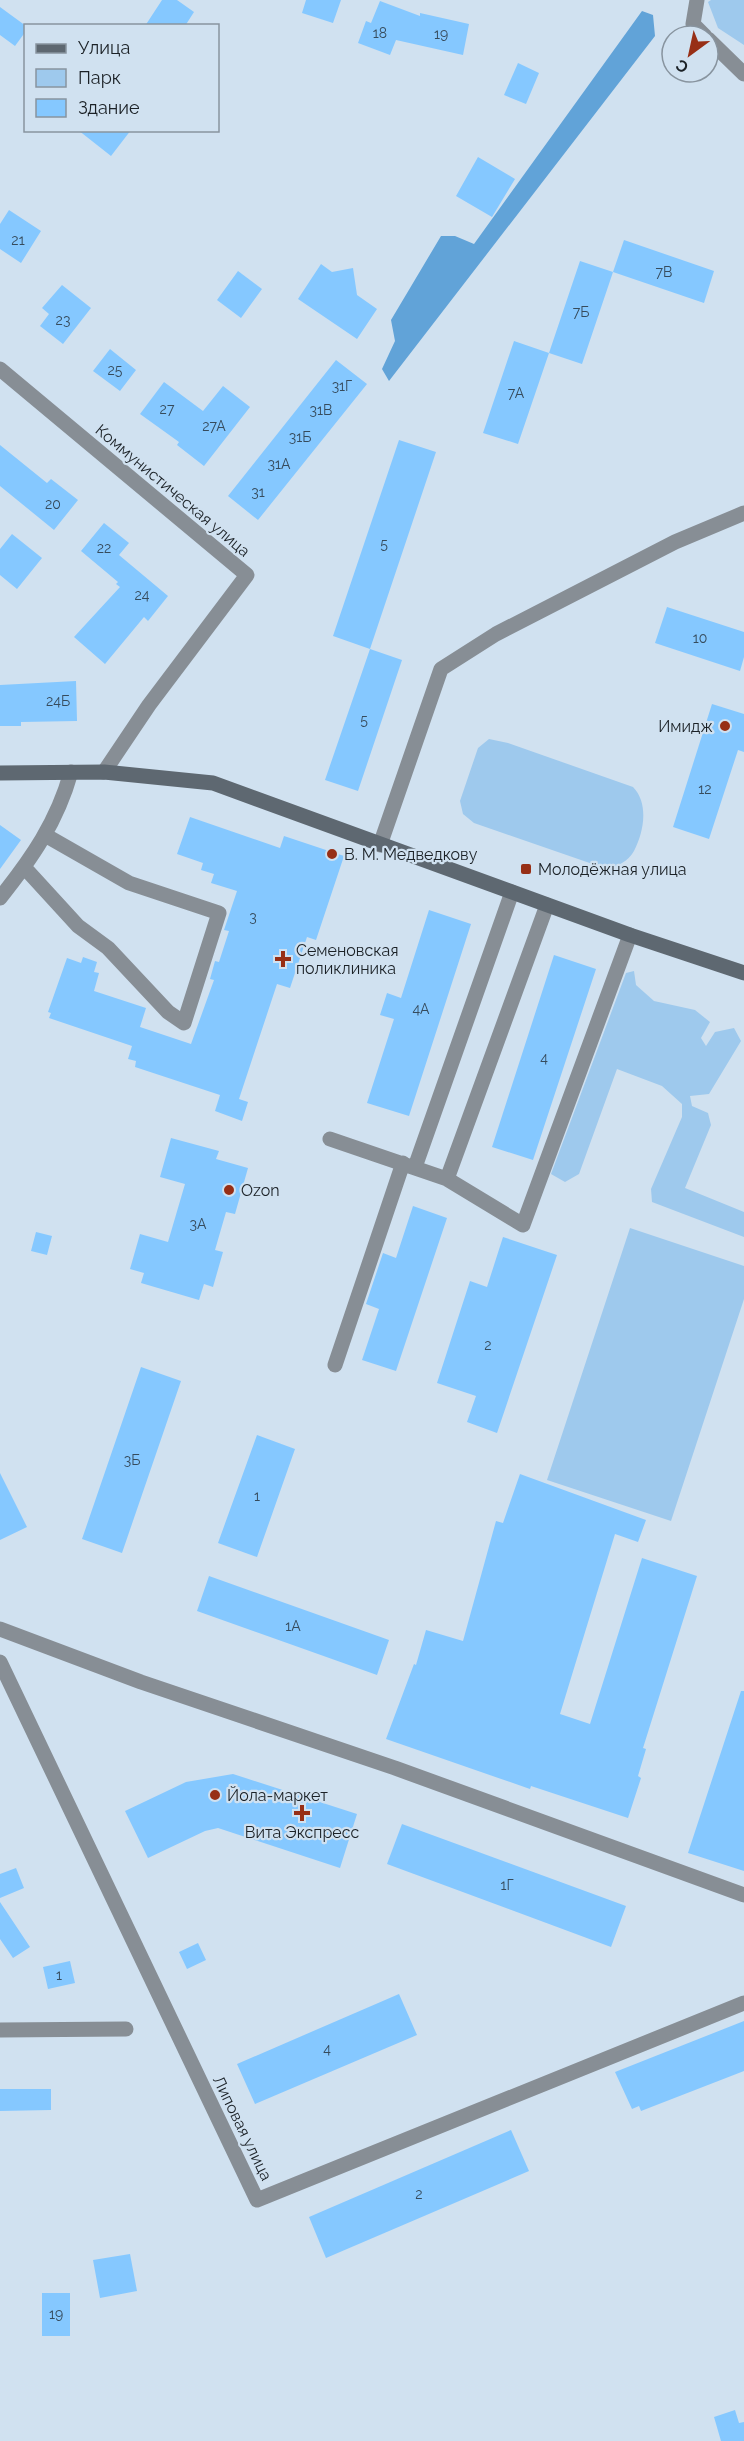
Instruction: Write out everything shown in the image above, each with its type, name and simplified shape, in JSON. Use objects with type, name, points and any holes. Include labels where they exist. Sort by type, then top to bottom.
[{"type":"street","points":[[693,24],[697,0]]},
{"type":"street","points":[[720,50],[744,74]]},
{"type":"street","name":"Коммунистическая улица","points":[[0,369],[247,575],[149,705],[104,772]]},
{"type":"street","points":[[380,845],[441,669],[505,629],[675,542],[744,513]]},
{"type":"street","points":[[0,898],[24,867],[62,805],[71,772]]},
{"type":"street","points":[[0,773],[104,772],[213,783],[380,845],[744,973]]},
{"type":"street","points":[[24,867],[78,926],[108,948],[168,1012],[184,1023],[219,913],[129,883],[45,835]]},
{"type":"street","points":[[334,1365],[512,892]]},
{"type":"street","points":[[447,1179],[547,904]]},
{"type":"street","points":[[330,1138],[447,1179],[524,1225],[630,934]]},
{"type":"street","points":[[0,1629],[141,1682],[395,1768],[744,1895]]},
{"type":"street","name":"Липовая улица","points":[[0,1662],[257,2200],[744,2003]]},
{"type":"street","points":[[0,2030],[126,2029]]},
{"type":"green space","points":[[711,0],[744,0],[744,45],[720,29],[720,24],[716,24],[708,2]]},
{"type":"green space","points":[[489,739],[508,743],[633,787],[641,801],[643,818],[640,835],[632,855],[622,863],[607,869],[474,823],[463,814],[460,801],[478,748]]},
{"type":"green space","points":[[634,971],[636,985],[654,1001],[695,1010],[710,1022],[701,1038],[706,1046],[715,1032],[734,1028],[741,1041],[709,1094],[690,1096],[692,1106],[708,1113],[711,1125],[685,1188],[744,1212],[744,1237],[652,1202],[651,1189],[682,1117],[682,1104],[662,1086],[617,1069],[579,1174],[565,1182],[551,1174],[626,973]]},
{"type":"green space","points":[[630,1228],[744,1266],[744,1299],[671,1521],[547,1480]]},
{"type":"shaded area","points":[[642,11],[653,15],[655,36],[389,381],[382,369],[395,341],[391,320],[441,236],[455,236],[474,244]]},
{"type":"building","points":[[162,0],[177,0],[194,12],[186,24],[146,24]]},
{"type":"building","points":[[306,0],[341,0],[333,23],[302,13]]},
{"type":"building","points":[[380,1],[420,16],[420,13],[469,24],[463,55],[396,40],[390,55],[358,43],[366,21],[371,23]]},
{"type":"building","points":[[0,7],[24,25],[24,34],[15,46],[0,35]]},
{"type":"building","points":[[518,63],[539,73],[526,104],[504,95]]},
{"type":"building","points":[[81,132],[129,132],[111,156]]},
{"type":"building","points":[[478,157],[515,179],[492,217],[456,196]]},
{"type":"building","points":[[9,210],[41,231],[21,263],[0,249],[0,224]]},
{"type":"building","points":[[624,240],[714,271],[704,303],[613,272]]},
{"type":"building","points":[[580,261],[613,272],[582,364],[549,353]]},
{"type":"building","points":[[321,264],[332,272],[353,268],[357,295],[377,309],[357,339],[298,299]]},
{"type":"building","points":[[238,271],[262,289],[241,318],[217,300]]},
{"type":"building","points":[[62,285],[91,308],[63,344],[40,326],[49,314],[42,308]]},
{"type":"building","points":[[514,341],[549,353],[518,444],[483,433]]},
{"type":"building","points":[[110,349],[136,370],[120,391],[93,371]]},
{"type":"building","points":[[336,360],[367,384],[258,520],[228,496]]},
{"type":"building","points":[[164,382],[203,411],[223,386],[250,407],[204,466],[177,445],[179,442],[140,414]]},
{"type":"building","points":[[399,440],[436,452],[370,649],[333,636]]},
{"type":"building","points":[[0,445],[47,483],[51,479],[78,500],[54,530],[0,486]]},
{"type":"building","points":[[104,523],[129,543],[119,555],[168,596],[148,621],[144,617],[105,664],[74,637],[120,587],[116,584],[118,582],[81,551]]},
{"type":"building","points":[[12,534],[42,558],[17,589],[0,575],[0,549]]},
{"type":"building","points":[[667,607],[744,632],[744,657],[740,671],[655,643]]},
{"type":"building","points":[[370,649],[402,660],[358,791],[325,780]]},
{"type":"building","points":[[76,681],[77,721],[21,722],[21,726],[0,726],[0,685]]},
{"type":"building","points":[[712,704],[744,714],[744,752],[738,750],[709,839],[673,827]]},
{"type":"building","points":[[190,817],[280,848],[284,836],[344,856],[316,940],[307,937],[290,988],[277,984],[239,1099],[248,1102],[242,1121],[215,1111],[220,1095],[135,1067],[136,1061],[128,1059],[132,1046],[49,1018],[51,1013],[48,1012],[67,958],[81,963],[83,957],[97,962],[94,972],[99,973],[94,991],[146,1008],[140,1027],[191,1044],[214,980],[210,979],[215,961],[219,962],[229,931],[224,930],[237,891],[211,883],[214,874],[201,870],[203,863],[177,854]]},
{"type":"building","points":[[0,825],[21,840],[0,869]]},
{"type":"building","points":[[429,910],[471,924],[409,1116],[367,1103],[394,1019],[380,1015],[387,993],[401,998]]},
{"type":"building","points":[[554,955],[596,969],[533,1160],[492,1147]]},
{"type":"building","points":[[171,1138],[219,1151],[216,1159],[248,1168],[235,1214],[226,1212],[215,1250],[223,1252],[213,1287],[204,1284],[199,1300],[141,1283],[144,1273],[130,1269],[140,1234],[168,1242],[185,1184],[160,1177]]},
{"type":"building","points":[[413,1206],[447,1218],[396,1371],[362,1360],[379,1309],[366,1304],[383,1253],[396,1258]]},
{"type":"building","points":[[36,1232],[52,1236],[47,1255],[31,1251]]},
{"type":"building","points":[[503,1237],[557,1255],[497,1433],[467,1422],[476,1396],[437,1383],[470,1281],[487,1287]]},
{"type":"building","points":[[141,1367],[181,1381],[122,1553],[82,1539]]},
{"type":"building","points":[[257,1435],[295,1449],[257,1557],[218,1543]]},
{"type":"building","points":[[0,1473],[27,1527],[0,1540]]},
{"type":"building","points":[[520,1474],[646,1520],[638,1542],[615,1534],[560,1714],[590,1724],[642,1558],[697,1576],[643,1748],[646,1749],[638,1776],[641,1778],[628,1818],[531,1786],[530,1789],[386,1739],[414,1664],[416,1665],[426,1630],[463,1641],[496,1521],[503,1523]]},
{"type":"building","points":[[209,1576],[389,1640],[377,1675],[197,1611]]},
{"type":"building","points":[[741,1691],[744,1691],[744,1871],[688,1853]]},
{"type":"building","points":[[233,1774],[357,1814],[340,1868],[218,1828],[205,1831],[148,1858],[125,1811],[186,1782]]},
{"type":"building","points":[[402,1824],[626,1906],[611,1947],[387,1864]]},
{"type":"building","points":[[16,1868],[24,1888],[0,1898],[0,1874]]},
{"type":"building","points":[[0,1902],[30,1947],[13,1958],[0,1939]]},
{"type":"building","points":[[198,1943],[206,1960],[187,1969],[179,1952]]},
{"type":"building","points":[[70,1961],[75,1983],[48,1989],[43,1967]]},
{"type":"building","points":[[399,1994],[417,2035],[255,2104],[237,2064]]},
{"type":"building","points":[[744,2021],[744,2071],[641,2111],[639,2106],[632,2109],[615,2072]]},
{"type":"building","points":[[0,2089],[51,2089],[51,2110],[0,2111]]},
{"type":"building","points":[[511,2130],[529,2171],[326,2258],[309,2217]]},
{"type":"building","points":[[130,2254],[137,2291],[100,2298],[93,2260]]},
{"type":"building","points":[[42,2293],[70,2293],[70,2336],[42,2336]]},
{"type":"building","points":[[735,2410],[739,2423],[744,2422],[744,2441],[721,2441],[714,2417]]},
{"type":"place","name":"Имидж","points":[[725,726]]},
{"type":"place","name":"В. М. Медведкову","points":[[332,854]]},
{"type":"place","name":"Молодёжная улица","points":[[526,869]]},
{"type":"place","name":"Семеновская поликлиника","points":[[283,959]]},
{"type":"place","name":"Ozon","points":[[229,1190]]},
{"type":"place","name":"Йола-маркет","points":[[215,1795]]},
{"type":"place","name":"Вита Экспресс","points":[[302,1813]]}]
